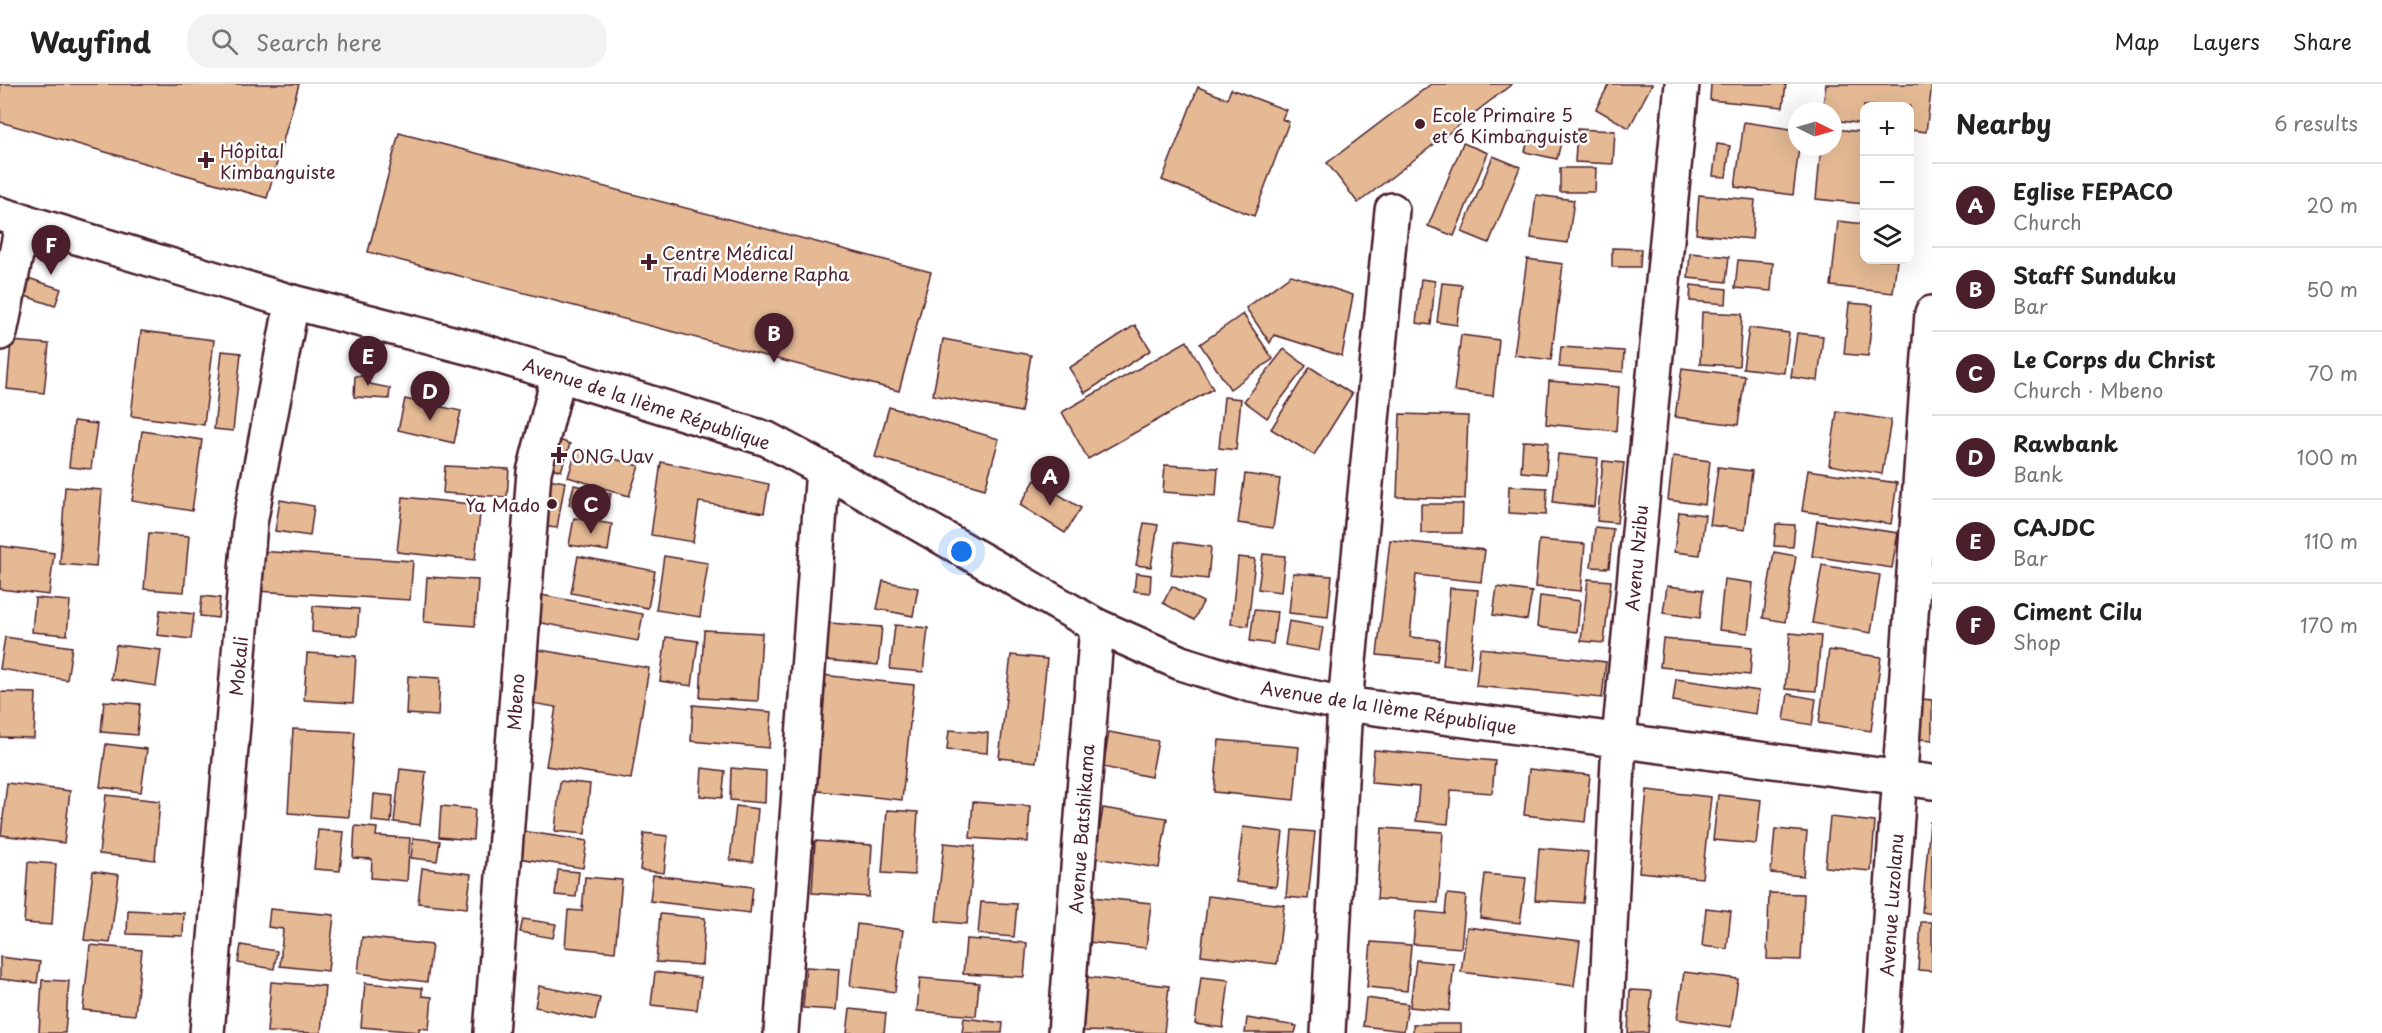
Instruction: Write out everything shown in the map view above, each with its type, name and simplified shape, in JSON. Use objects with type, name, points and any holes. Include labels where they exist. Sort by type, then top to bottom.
[{"type":"street","name":"Avenu Nzibu","points":[[1605,1033],[1619,740],[1682,84]]},
{"type":"street","points":[[1328,1033],[1345,704],[1392,210]]},
{"type":"street","name":"Avenue de la IIème République","points":[[12,217],[291,302],[480,350],[767,439],[1097,626],[1182,663],[1251,686],[1345,704],[1932,782]]},
{"type":"street","points":[[0,333],[12,217]]},
{"type":"street","name":"Mokali","points":[[207,1033],[249,523],[291,302]]},
{"type":"street","name":"Avenue Luzolanu","points":[[1882,1033],[1932,313]]},
{"type":"street","name":"Mbeno","points":[[491,1033],[534,472],[559,374]]},
{"type":"street","points":[[781,1033],[823,469]]},
{"type":"street","name":"Avenue Batshikama","points":[[1065,1033],[1097,626]]},
{"type":"building","name":"Hôpital Kimbanguiste","points":[[0,84],[299,84],[267,198],[0,122]]},
{"type":"building","name":"Ecole Primaire 5 et 6 Kimbanguiste","points":[[1431,84],[1512,84],[1358,203],[1327,163]]},
{"type":"building","points":[[1609,84],[1652,84],[1629,128],[1596,109]]},
{"type":"building","points":[[1711,84],[1786,84],[1783,107],[1710,100]]},
{"type":"building","points":[[1826,84],[1932,84],[1926,132],[1914,130],[1914,102],[1860,102],[1860,123],[1842,121],[1842,102],[1823,102]]},
{"type":"building","points":[[1198,87],[1227,99],[1231,89],[1286,110],[1282,119],[1289,122],[1254,216],[1162,180]]},
{"type":"building","points":[[1744,122],[1788,129],[1788,156],[1798,156],[1793,195],[1735,187]]},
{"type":"building","points":[[1577,129],[1615,131],[1613,164],[1575,162]]},
{"type":"building","points":[[1842,130],[1860,132],[1860,204],[1816,199],[1820,156],[1842,156]]},
{"type":"building","points":[[1530,131],[1562,138],[1557,159],[1525,152]]},
{"type":"building","name":"Centre Médical Tradi Moderne Rapha","points":[[399,133],[931,272],[899,391],[368,252]]},
{"type":"building","points":[[1463,143],[1488,153],[1454,236],[1428,226]]},
{"type":"building","points":[[1717,144],[1730,146],[1726,177],[1713,176]]},
{"type":"building","points":[[1493,156],[1520,167],[1489,243],[1462,232]]},
{"type":"building","points":[[1560,168],[1596,168],[1595,192],[1560,192]]},
{"type":"building","points":[[1536,195],[1574,200],[1568,243],[1531,238]]},
{"type":"building","points":[[1699,195],[1755,200],[1752,239],[1696,234]]},
{"type":"building","points":[[1838,221],[1860,224],[1860,264],[1897,264],[1893,293],[1831,286]]},
{"type":"building","points":[[1612,248],[1641,249],[1640,267],[1612,267]]},
{"type":"building","points":[[1690,253],[1729,257],[1726,282],[1688,278]]},
{"type":"building","points":[[1527,259],[1563,264],[1551,360],[1514,355]]},
{"type":"building","points":[[1738,260],[1773,263],[1771,291],[1735,288]]},
{"type":"building","points":[[19,275],[61,289],[55,306],[13,292]]},
{"type":"building","points":[[1291,275],[1353,295],[1342,356],[1274,335],[1270,343],[1246,308]]},
{"type":"building","points":[[1421,279],[1435,281],[1431,325],[1416,323]]},
{"type":"building","points":[[1442,283],[1462,285],[1457,325],[1437,322]]},
{"type":"building","points":[[1691,285],[1727,289],[1726,304],[1690,301]]},
{"type":"building","points":[[1849,303],[1873,305],[1868,356],[1844,354]]},
{"type":"building","points":[[1702,312],[1742,314],[1739,366],[1700,364]]},
{"type":"building","points":[[1243,314],[1273,359],[1230,389],[1200,344]]},
{"type":"building","points":[[1135,325],[1151,350],[1085,393],[1069,368]]},
{"type":"building","points":[[1749,328],[1789,333],[1784,373],[1743,368]]},
{"type":"building","points":[[141,331],[214,340],[204,425],[131,416]]},
{"type":"building","points":[[1797,333],[1823,336],[1818,381],[1791,377]]},
{"type":"building","points":[[1461,335],[1499,340],[1493,396],[1454,391]]},
{"type":"building","points":[[943,339],[1031,355],[1021,412],[933,395]]},
{"type":"building","points":[[11,341],[49,344],[44,393],[7,389]]},
{"type":"building","points":[[1187,341],[1213,389],[1088,459],[1062,412]]},
{"type":"building","points":[[1561,347],[1624,351],[1623,372],[1559,367]]},
{"type":"building","points":[[1284,349],[1306,366],[1267,418],[1244,401]]},
{"type":"building","points":[[222,351],[241,353],[233,431],[214,429]]},
{"type":"building","points":[[1310,367],[1352,394],[1314,455],[1271,429]]},
{"type":"building","points":[[1682,368],[1745,376],[1738,425],[1675,417]]},
{"type":"building","points":[[355,376],[365,376],[370,384],[390,388],[389,399],[354,397]]},
{"type":"building","points":[[1549,381],[1619,387],[1616,431],[1546,424]]},
{"type":"building","points":[[1224,397],[1241,399],[1236,450],[1219,448]]},
{"type":"building","points":[[405,399],[461,411],[454,443],[398,430]]},
{"type":"building","points":[[889,407],[999,439],[985,489],[875,457]]},
{"type":"building","points":[[1837,411],[1891,420],[1882,474],[1829,465]]},
{"type":"building","points":[[1400,414],[1468,416],[1465,499],[1397,497]]},
{"type":"building","points":[[74,421],[97,424],[91,469],[69,467]]},
{"type":"building","points":[[142,431],[202,440],[192,511],[132,501]]},
{"type":"building","name":"ONG Uav","points":[[557,439],[570,444],[561,471],[548,467]]},
{"type":"building","points":[[1523,441],[1548,442],[1546,474],[1521,472]]},
{"type":"building","points":[[577,448],[639,466],[629,496],[568,477]]},
{"type":"building","points":[[1558,454],[1598,458],[1594,507],[1553,502]]},
{"type":"building","points":[[1673,456],[1710,461],[1705,505],[1668,500]]},
{"type":"building","points":[[1603,461],[1624,463],[1617,523],[1597,521]]},
{"type":"building","points":[[661,462],[769,484],[764,513],[699,502],[693,542],[651,535]]},
{"type":"building","points":[[1165,465],[1218,468],[1216,496],[1163,492]]},
{"type":"building","points":[[445,466],[509,469],[507,497],[443,493]]},
{"type":"building","points":[[1718,467],[1752,471],[1745,530],[1710,525]]},
{"type":"building","points":[[1808,470],[1897,483],[1891,524],[1802,511]]},
{"type":"building","points":[[1245,474],[1280,479],[1273,528],[1238,523]]},
{"type":"building","name":"Ya Mado","points":[[548,479],[565,482],[557,528],[540,526]]},
{"type":"building","points":[[1035,480],[1081,508],[1065,533],[1020,505]]},
{"type":"building","points":[[574,485],[611,494],[606,515],[569,505]]},
{"type":"building","points":[[1509,486],[1547,488],[1546,515],[1508,513]]},
{"type":"building","points":[[65,487],[102,490],[96,567],[60,564]]},
{"type":"building","points":[[403,497],[481,505],[475,560],[397,552]]},
{"type":"building","points":[[280,500],[314,506],[310,536],[275,531]]},
{"type":"building","points":[[1421,504],[1463,504],[1462,533],[1421,533]]},
{"type":"building","points":[[1679,512],[1705,515],[1700,555],[1674,552]]},
{"type":"building","points":[[574,518],[612,524],[608,551],[569,545]]},
{"type":"building","points":[[1817,521],[1898,533],[1892,568],[1812,556]]},
{"type":"building","points":[[1144,523],[1158,525],[1151,567],[1136,565]]},
{"type":"building","points":[[1776,524],[1795,525],[1793,547],[1774,546]]},
{"type":"building","points":[[1595,527],[1613,529],[1609,568],[1591,567]]},
{"type":"building","points":[[149,533],[189,536],[184,592],[144,589]]},
{"type":"building","points":[[1390,540],[1485,550],[1481,582],[1416,575],[1410,637],[1440,640],[1437,661],[1377,655]]},
{"type":"building","points":[[1539,540],[1585,544],[1581,591],[1535,587]]},
{"type":"building","points":[[1175,542],[1211,547],[1208,579],[1171,575]]},
{"type":"building","points":[[0,546],[54,553],[49,595],[0,589]]},
{"type":"building","points":[[257,551],[413,561],[410,600],[255,591]]},
{"type":"building","points":[[1774,552],[1796,556],[1785,622],[1763,618]]},
{"type":"building","points":[[1263,554],[1285,556],[1281,592],[1258,589]]},
{"type":"building","points":[[578,556],[655,571],[648,608],[571,593]]},
{"type":"building","points":[[664,556],[708,563],[700,617],[656,610]]},
{"type":"building","points":[[1238,557],[1255,559],[1248,626],[1231,624]]},
{"type":"building","points":[[1822,565],[1880,575],[1871,633],[1812,623]]},
{"type":"building","points":[[1136,573],[1151,575],[1150,593],[1134,591]]},
{"type":"building","points":[[1293,573],[1332,576],[1328,617],[1289,613]]},
{"type":"building","points":[[427,577],[478,580],[475,626],[424,622]]},
{"type":"building","points":[[1588,579],[1611,581],[1604,643],[1581,641]]},
{"type":"building","points":[[1724,579],[1753,583],[1748,633],[1719,630]]},
{"type":"building","points":[[883,581],[918,588],[913,616],[877,609]]},
{"type":"building","points":[[1172,586],[1203,602],[1194,620],[1163,603]]},
{"type":"building","points":[[1667,586],[1703,590],[1700,618],[1663,613]]},
{"type":"building","points":[[1497,587],[1532,592],[1527,620],[1493,615]]},
{"type":"building","points":[[1450,588],[1478,590],[1470,668],[1443,665]]},
{"type":"building","points":[[541,595],[643,614],[638,641],[536,622]]},
{"type":"building","points":[[202,596],[220,598],[218,618],[200,616]]},
{"type":"building","points":[[1540,596],[1580,601],[1577,632],[1537,627]]},
{"type":"building","points":[[35,598],[70,601],[67,635],[32,632]]},
{"type":"building","points":[[313,606],[359,609],[357,636],[312,632]]},
{"type":"building","points":[[160,610],[194,614],[191,639],[157,635]]},
{"type":"building","points":[[1254,610],[1277,612],[1273,644],[1250,641]]},
{"type":"building","points":[[1289,621],[1323,627],[1319,651],[1285,645]]},
{"type":"building","points":[[829,623],[882,627],[878,665],[826,660]]},
{"type":"building","points":[[895,625],[928,628],[923,672],[890,669]]},
{"type":"building","points":[[704,630],[762,633],[758,701],[700,698]]},
{"type":"building","points":[[1790,633],[1821,636],[1816,691],[1785,689]]},
{"type":"building","points":[[5,637],[72,647],[67,680],[0,669]]},
{"type":"building","points":[[666,637],[698,641],[692,686],[660,681]]},
{"type":"building","points":[[1663,639],[1752,647],[1750,675],[1660,667]]},
{"type":"building","points":[[116,645],[161,650],[156,686],[111,679]]},
{"type":"building","points":[[1480,648],[1606,662],[1602,698],[1476,686]]},
{"type":"building","points":[[534,649],[649,668],[631,779],[546,766],[556,707],[526,702]]},
{"type":"building","points":[[1829,650],[1881,657],[1871,731],[1819,723]]},
{"type":"building","points":[[307,653],[356,656],[353,703],[304,700]]},
{"type":"building","points":[[1011,655],[1047,659],[1036,762],[999,758]]},
{"type":"building","points":[[822,675],[914,685],[902,800],[809,790]]},
{"type":"building","points":[[408,676],[440,678],[438,716],[406,714]]},
{"type":"building","points":[[1676,679],[1759,691],[1756,714],[1673,701]]},
{"type":"building","points":[[0,692],[36,693],[34,738],[0,737]]},
{"type":"building","points":[[1788,694],[1816,699],[1812,725],[1784,720]]},
{"type":"building","points":[[1922,699],[1932,700],[1932,740],[1920,739]]},
{"type":"building","points":[[104,701],[140,704],[137,735],[101,732]]},
{"type":"building","points":[[693,705],[772,712],[769,748],[691,741]]},
{"type":"building","points":[[293,729],[355,732],[349,817],[288,813]]},
{"type":"building","points":[[949,730],[988,733],[987,753],[947,750]]},
{"type":"building","points":[[1109,732],[1158,741],[1151,777],[1103,767]]},
{"type":"building","points":[[1219,740],[1299,747],[1294,800],[1214,792]]},
{"type":"building","points":[[106,744],[147,749],[141,792],[100,787]]},
{"type":"building","points":[[1374,750],[1495,761],[1492,793],[1451,790],[1448,824],[1416,821],[1419,787],[1371,783]]},
{"type":"building","points":[[702,768],[725,771],[722,798],[700,796]]},
{"type":"building","points":[[731,768],[766,771],[765,803],[730,800]]},
{"type":"building","points":[[400,769],[426,772],[420,825],[394,822]]},
{"type":"building","points":[[1529,769],[1590,775],[1585,822],[1524,815]]},
{"type":"building","points":[[560,781],[590,784],[585,834],[555,831]]},
{"type":"building","points":[[7,783],[70,791],[64,843],[1,835]]},
{"type":"building","points":[[1647,790],[1711,797],[1702,878],[1639,872]]},
{"type":"building","points":[[374,794],[393,796],[391,823],[372,821]]},
{"type":"building","points":[[106,795],[160,801],[155,860],[99,854]]},
{"type":"building","points":[[1718,795],[1761,800],[1756,844],[1713,840]]},
{"type":"building","points":[[973,802],[1030,806],[1028,842],[970,838]]},
{"type":"building","points":[[441,806],[475,809],[473,840],[439,837]]},
{"type":"building","points":[[736,806],[758,809],[753,862],[730,860]]},
{"type":"building","points":[[1103,808],[1167,818],[1159,868],[1095,858]]},
{"type":"building","points":[[887,810],[918,812],[914,875],[882,873]]},
{"type":"building","points":[[1830,817],[1875,822],[1871,871],[1825,867]]},
{"type":"building","points":[[1930,822],[1932,822],[1932,914],[1922,912]]},
{"type":"building","points":[[355,826],[377,828],[376,836],[410,838],[407,881],[371,878],[372,859],[353,858]]},
{"type":"building","points":[[1243,827],[1283,832],[1276,887],[1236,882]]},
{"type":"building","points":[[1382,828],[1443,832],[1438,903],[1377,899]]},
{"type":"building","points":[[1775,829],[1807,832],[1803,876],[1771,873]]},
{"type":"building","points":[[318,830],[344,832],[340,871],[314,869]]},
{"type":"building","points":[[1292,830],[1315,832],[1308,899],[1286,897]]},
{"type":"building","points":[[522,831],[587,841],[583,868],[518,858]]},
{"type":"building","points":[[644,833],[668,836],[664,873],[640,870]]},
{"type":"building","points":[[413,838],[440,841],[437,861],[411,858]]},
{"type":"building","points":[[815,841],[872,845],[869,897],[812,893]]},
{"type":"building","points":[[944,843],[975,846],[967,924],[936,921]]},
{"type":"building","points":[[1539,848],[1588,852],[1583,903],[1535,900]]},
{"type":"building","points":[[28,862],[56,864],[52,925],[24,923]]},
{"type":"building","points":[[422,868],[471,874],[467,908],[418,903]]},
{"type":"building","points":[[558,870],[579,872],[576,897],[555,895]]},
{"type":"building","points":[[93,871],[119,875],[110,943],[84,940]]},
{"type":"building","points":[[1485,874],[1526,878],[1520,923],[1480,918]]},
{"type":"building","points":[[653,875],[753,887],[750,913],[650,901]]},
{"type":"building","points":[[585,877],[622,880],[615,952],[565,947],[568,910],[582,911]]},
{"type":"building","points":[[1769,893],[1804,894],[1801,960],[1767,959]]},
{"type":"building","points":[[1447,894],[1466,896],[1461,948],[1413,944],[1416,911],[1445,914]]},
{"type":"building","points":[[1208,896],[1284,905],[1277,964],[1201,955]]},
{"type":"building","points":[[1092,897],[1151,903],[1146,948],[1087,942]]},
{"type":"building","points":[[981,902],[1017,904],[1014,937],[978,934]]},
{"type":"building","points":[[1706,908],[1731,911],[1727,949],[1702,946]]},
{"type":"building","points":[[270,909],[334,915],[328,971],[280,966],[283,929],[268,927]]},
{"type":"building","points":[[128,910],[184,913],[183,936],[127,934]]},
{"type":"building","points":[[660,914],[705,918],[702,965],[656,962]]},
{"type":"building","points":[[523,919],[556,924],[553,938],[520,932]]},
{"type":"building","points":[[1921,922],[1932,922],[1932,971],[1918,970]]},
{"type":"building","points":[[857,924],[903,930],[895,992],[850,986]]},
{"type":"building","points":[[1467,927],[1580,941],[1574,986],[1461,972]]},
{"type":"building","points":[[362,937],[432,945],[427,982],[358,973]]},
{"type":"building","points":[[966,939],[1027,943],[1024,977],[963,974]]},
{"type":"building","points":[[1371,942],[1411,945],[1407,991],[1367,987]]},
{"type":"building","points":[[90,945],[142,950],[135,1015],[83,1010]]},
{"type":"building","points":[[241,945],[277,951],[274,969],[238,963]]},
{"type":"building","points":[[0,957],[40,962],[37,983],[0,979]]},
{"type":"building","points":[[1416,960],[1454,964],[1449,1011],[1410,1007]]},
{"type":"building","points":[[806,967],[839,969],[836,1010],[803,1008]]},
{"type":"building","points":[[655,972],[701,978],[697,1010],[651,1005]]},
{"type":"building","points":[[1684,972],[1738,979],[1731,1027],[1677,1019]]},
{"type":"building","points":[[1086,977],[1169,986],[1164,1033],[1080,1031]]},
{"type":"building","points":[[1201,977],[1229,980],[1223,1028],[1195,1024]]},
{"type":"building","points":[[920,978],[979,983],[976,1016],[917,1011]]},
{"type":"building","points":[[42,980],[69,981],[65,1033],[39,1033]]},
{"type":"building","points":[[271,982],[325,986],[321,1033],[267,1032]]},
{"type":"building","points":[[365,983],[422,988],[422,996],[432,997],[429,1029],[419,1028],[419,1032],[361,1027]]},
{"type":"building","points":[[539,986],[600,998],[595,1020],[535,1007]]},
{"type":"building","points":[[1630,990],[1652,991],[1648,1033],[1628,1033]]},
{"type":"building","points":[[1366,998],[1408,1004],[1404,1031],[1363,1026]]},
{"type":"building","points":[[850,1009],[886,1013],[884,1033],[847,1033]]},
{"type":"building","points":[[964,1018],[1003,1023],[1002,1033],[962,1033]]},
{"type":"building","points":[[1247,1018],[1297,1026],[1295,1033],[1245,1033]]},
{"type":"building","points":[[1413,1024],[1461,1024],[1461,1033],[1413,1033]]},
{"type":"place","name":"Ecole Primaire 5 et 6 Kimbanguiste","points":[[1420,124]]},
{"type":"place","name":"Hôpital Kimbanguiste","points":[[206,160]]},
{"type":"place","name":"Centre Médical Tradi Moderne Rapha","points":[[649,262]]},
{"type":"place","name":"Ciment Cilu","points":[[51,275]]},
{"type":"place","name":"Staff Sunduku","points":[[774,363]]},
{"type":"place","name":"CAJDC","points":[[368,386]]},
{"type":"place","name":"Rawbank","points":[[430,421]]},
{"type":"place","name":"ONG Uav","points":[[559,455]]},
{"type":"place","name":"Ya Mado","points":[[552,504]]},
{"type":"place","name":"Eglise FEPACO","points":[[1050,506]]},
{"type":"place","name":"Le Corps du Christ","points":[[591,534]]}]
